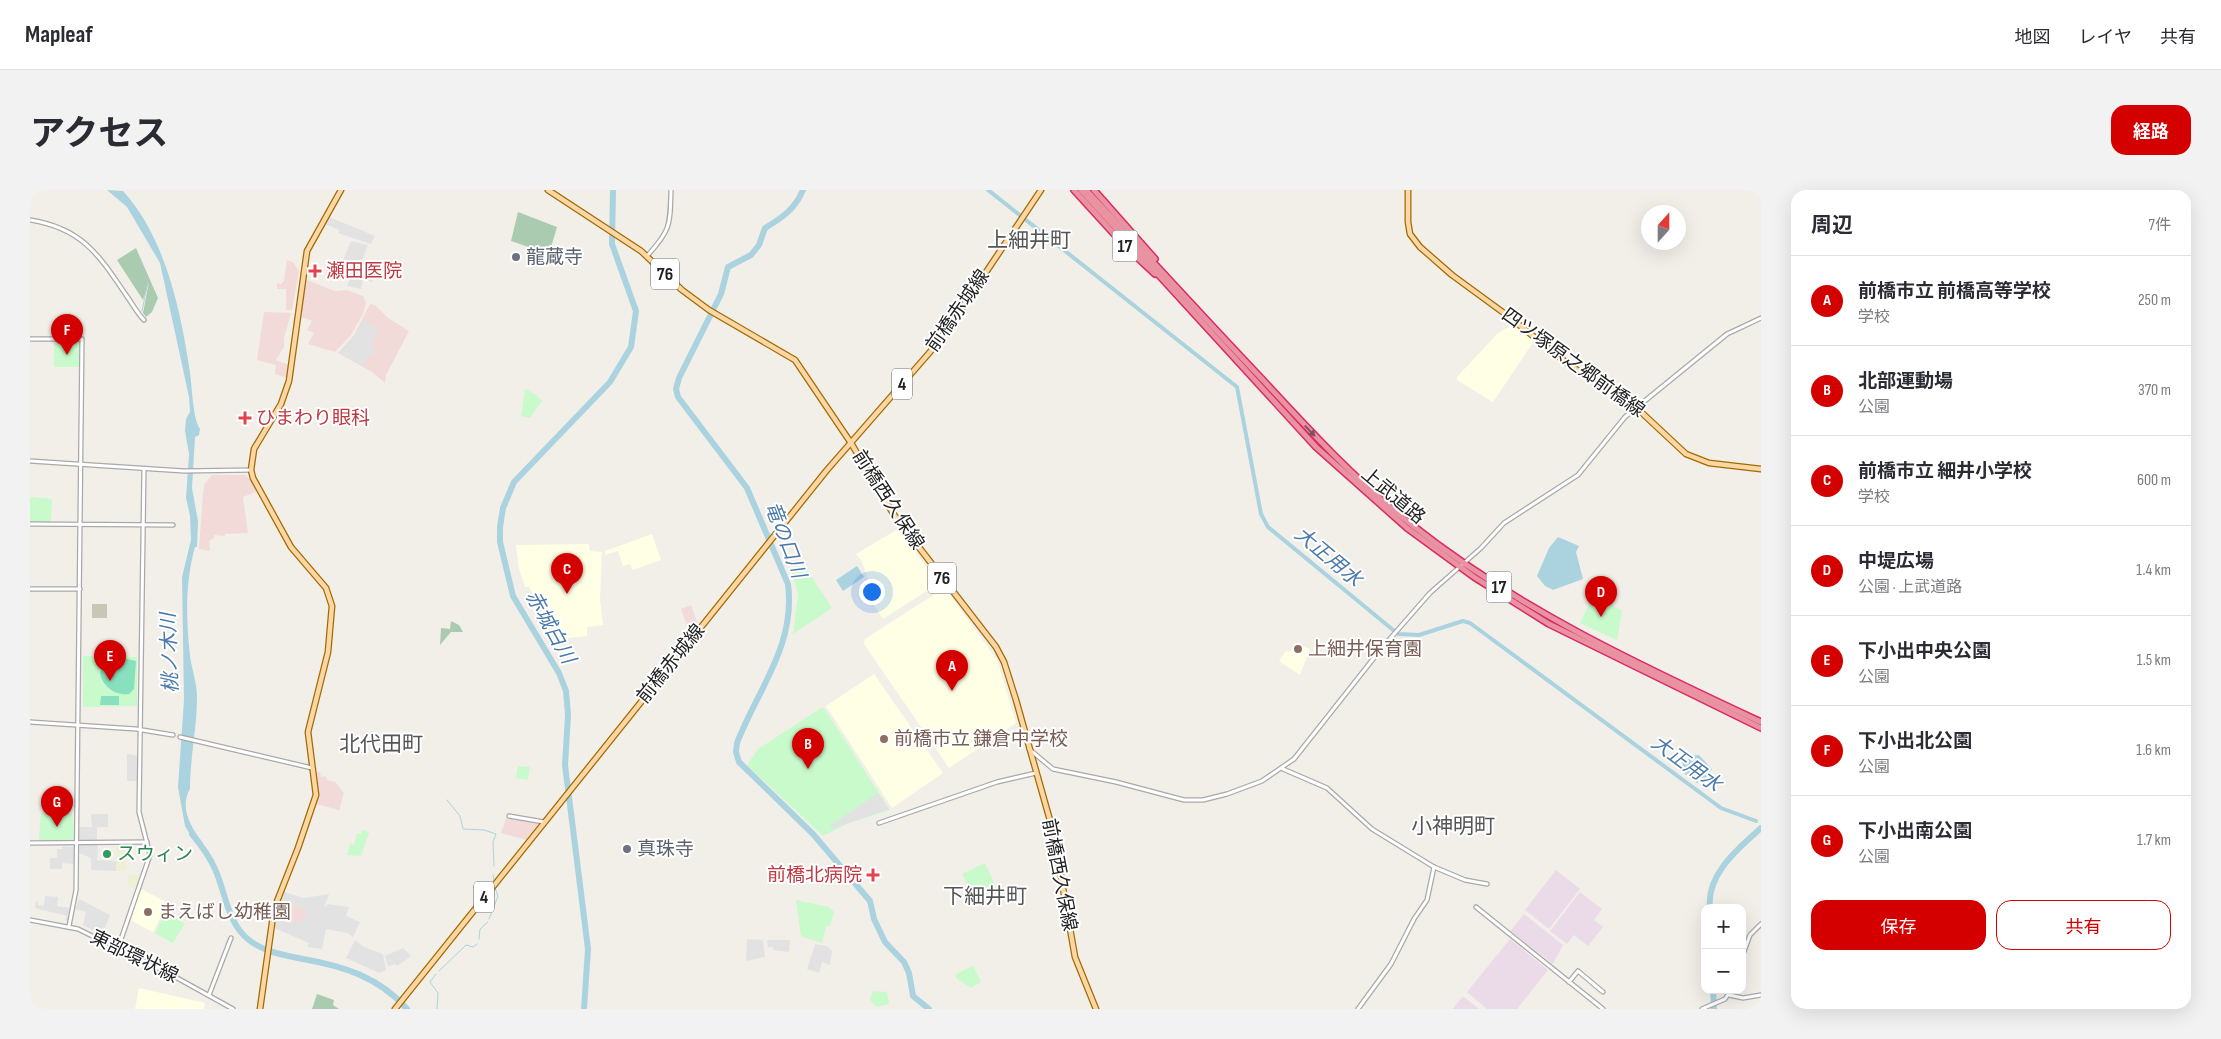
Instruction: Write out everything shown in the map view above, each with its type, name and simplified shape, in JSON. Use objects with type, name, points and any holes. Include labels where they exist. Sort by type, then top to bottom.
[{"type":"highway","name":"17","points":[[1074,190],[1126,247],[1183,297]]},
{"type":"highway","name":"上武道路","points":[[1080,190],[1183,297]]},
{"type":"highway","name":"上武道路","points":[[1086,190],[1316,447],[1381,506],[1461,565],[1549,624],[1761,728]]},
{"type":"highway","name":"17","points":[[1094,190],[1135,235],[1183,297]]},
{"type":"highway","name":"上武道路","points":[[1461,565],[1570,629],[1761,722]]},
{"type":"main road","points":[[260,1009],[269,940],[279,895],[316,795],[308,732],[331,635],[330,596],[291,547],[251,470],[254,449],[281,404],[289,381],[307,251],[342,190]]},
{"type":"main road","name":"前橋西久保線","points":[[548,190],[647,256],[682,290],[709,310],[795,360],[851,442],[894,515],[996,647],[1004,662],[1058,853],[1075,957],[1096,1009]]},
{"type":"main road","name":"前橋赤城線","points":[[544,822],[851,442],[930,352],[956,317],[1041,190]]},
{"type":"main road","name":"四ツ塚原之郷前橋線","points":[[1408,190],[1409,229],[1420,247],[1452,276],[1508,316],[1572,368],[1616,390],[1637,407],[1665,436],[1690,456],[1709,463],[1761,469]]},
{"type":"main road","name":"4","points":[[395,1008],[544,822]]},
{"type":"street","points":[[647,256],[666,234],[670,217],[671,190]]},
{"type":"street","points":[[30,220],[66,230],[94,250],[144,320]]},
{"type":"street","points":[[1028,748],[1039,754],[1053,769],[1191,800],[1244,790],[1283,769],[1302,750],[1393,634],[1430,592],[1504,523],[1578,475],[1613,429],[1637,407],[1726,334],[1761,318]]},
{"type":"street","points":[[30,339],[82,339],[76,893],[69,926]]},
{"type":"street","points":[[30,461],[186,471],[251,470]]},
{"type":"street","points":[[118,948],[150,855],[140,812],[144,469]]},
{"type":"street","points":[[30,524],[173,525]]},
{"type":"street","points":[[30,589],[80,589]]},
{"type":"street","points":[[30,722],[141,729],[173,735]]},
{"type":"street","points":[[180,737],[312,768]]},
{"type":"street","points":[[1283,769],[1327,788],[1372,829],[1434,867],[1465,880],[1487,884]]},
{"type":"street","points":[[879,823],[997,782],[1036,773]]},
{"type":"street","points":[[509,816],[544,822]]},
{"type":"street","points":[[30,843],[147,842]]},
{"type":"street","points":[[1358,1009],[1391,964],[1414,919],[1427,900],[1434,867]]},
{"type":"street","points":[[1476,907],[1603,1009]]},
{"type":"street","name":"東部環状線","points":[[30,920],[69,926],[118,948],[233,1009]]},
{"type":"street","points":[[1745,949],[1750,935],[1761,924]]},
{"type":"street","points":[[209,995],[231,938]]},
{"type":"street","points":[[1569,982],[1578,971],[1603,992]]},
{"type":"street","points":[[1702,1009],[1719,1002],[1729,995],[1743,998],[1761,995]]},
{"type":"shaded area","points":[[518,212],[557,227],[549,254],[511,241]]},
{"type":"shaded area","points":[[329,217],[375,236],[371,244],[338,233],[339,230],[325,224]]},
{"type":"shaded area","points":[[351,241],[368,245],[362,260],[377,266],[378,270],[372,282],[363,279],[361,289],[347,286],[350,279],[338,273]]},
{"type":"shaded area","points":[[136,248],[158,298],[152,312],[146,317],[143,313],[149,282],[143,300],[117,260]]},
{"type":"shaded area","points":[[287,260],[293,262],[299,271],[292,310],[286,310],[286,289],[277,289],[277,283],[281,284],[284,281]]},
{"type":"shaded area","points":[[305,279],[335,291],[347,290],[363,296],[366,303],[363,314],[351,335],[335,352],[308,344],[314,333],[307,330],[312,321],[301,317]]},
{"type":"shaded area","points":[[370,304],[375,305],[388,318],[409,331],[386,375],[385,383],[372,372],[338,353],[354,335]]},
{"type":"shaded area","points":[[264,312],[291,313],[284,338],[284,347],[276,360],[289,365],[287,378],[275,374],[276,365],[257,360]]},
{"type":"shaded area","points":[[364,320],[378,329],[371,347],[376,350],[372,357],[369,356],[365,367],[339,353],[354,337]]},
{"type":"shaded area","points":[[1514,324],[1534,341],[1493,402],[1457,380],[1457,377],[1498,333]]},
{"type":"shaded area","points":[[212,475],[245,475],[251,480],[258,491],[243,497],[248,533],[225,534],[225,536],[214,535],[214,538],[209,541],[210,551],[199,549],[203,493],[205,483]]},
{"type":"shaded area","points":[[898,529],[936,580],[936,585],[883,619],[870,599],[874,596],[862,562],[856,554]]},
{"type":"shaded area","points":[[652,534],[661,560],[633,570],[630,564],[623,566],[618,551],[605,555],[605,551]]},
{"type":"shaded area","points":[[589,544],[590,551],[602,552],[600,599],[603,625],[587,627],[587,636],[559,639],[529,587],[525,587],[519,569],[516,545]]},
{"type":"shaded area","points":[[941,590],[947,591],[997,660],[1016,723],[949,768],[864,644],[865,639]]},
{"type":"shaded area","points":[[92,604],[107,604],[107,618],[92,618]]},
{"type":"shaded area","points":[[691,605],[699,627],[691,636],[681,609]]},
{"type":"shaded area","points":[[451,621],[459,625],[463,632],[451,632],[440,645],[441,628],[450,629]]},
{"type":"shaded area","points":[[1295,643],[1310,649],[1300,675],[1279,661],[1286,651],[1290,652]]},
{"type":"shaded area","name":"前橋市立 鎌倉中学校","points":[[874,674],[943,773],[892,808],[826,706]]},
{"type":"shaded area","points":[[127,754],[139,756],[137,781],[127,781]]},
{"type":"shaded area","points":[[320,772],[321,777],[326,776],[327,780],[335,782],[344,793],[339,810],[316,804],[315,774]]},
{"type":"shaded area","points":[[878,793],[889,809],[832,829],[830,826]]},
{"type":"shaded area","points":[[91,814],[108,814],[108,827],[97,827],[97,841],[81,841],[79,840],[79,827],[92,827]]},
{"type":"shaded area","points":[[506,818],[538,823],[538,825],[527,840],[501,833]]},
{"type":"shaded area","points":[[80,845],[98,845],[97,860],[116,861],[116,871],[91,870],[91,858],[79,853]]},
{"type":"shaded area","points":[[63,846],[74,847],[74,864],[62,863],[62,869],[50,869],[50,858],[57,858],[57,849],[62,849]]},
{"type":"shaded area","points":[[116,846],[126,846],[126,871],[116,871]]},
{"type":"shaded area","points":[[1556,870],[1580,889],[1549,929],[1525,910]]},
{"type":"shaded area","points":[[129,874],[142,876],[138,888],[127,887]]},
{"type":"shaded area","name":"まえばし幼稚園","points":[[141,889],[168,903],[153,932],[130,920]]},
{"type":"shaded area","points":[[281,891],[304,898],[329,894],[324,908],[328,904],[349,907],[346,916],[360,922],[353,937],[347,933],[326,929],[322,949],[307,947],[309,943],[272,927],[274,920],[282,923],[283,921],[286,922],[288,918],[302,923],[307,910],[278,900]]},
{"type":"shaded area","points":[[1580,892],[1602,909],[1594,920],[1603,927],[1588,946],[1574,935],[1567,944],[1550,931]]},
{"type":"shaded area","points":[[45,896],[58,897],[57,906],[71,908],[68,921],[65,920],[67,916],[35,908],[36,901],[38,905],[44,906]]},
{"type":"shaded area","points":[[79,899],[110,915],[102,935],[83,925],[86,912],[75,909]]},
{"type":"shaded area","points":[[278,900],[307,910],[302,924],[288,918],[282,923],[274,920]]},
{"type":"shaded area","points":[[1524,914],[1563,945],[1553,964],[1510,931]]},
{"type":"shaded area","points":[[747,939],[763,940],[765,957],[746,961]]},
{"type":"shaded area","points":[[1510,939],[1548,970],[1517,1009],[1487,1009],[1467,992]]},
{"type":"shaded area","points":[[355,940],[364,947],[383,954],[386,970],[379,973],[346,958]]},
{"type":"shaded area","points":[[767,940],[790,940],[789,952],[773,950],[773,947],[768,947]]},
{"type":"shaded area","points":[[815,944],[827,946],[832,951],[830,965],[822,962],[819,973],[807,969]]},
{"type":"shaded area","points":[[403,948],[411,956],[397,966],[395,964],[388,966],[385,956]]},
{"type":"shaded area","points":[[139,988],[205,1003],[204,1009],[135,1009]]},
{"type":"shaded area","points":[[317,994],[334,1000],[333,1005],[339,1009],[312,1009]]},
{"type":"shaded area","points":[[1464,997],[1479,1009],[1453,1009]]},
{"type":"green space","points":[[54,343],[79,343],[79,367],[54,367]]},
{"type":"green space","points":[[525,389],[535,394],[542,401],[530,418],[521,416]]},
{"type":"green space","points":[[30,497],[52,499],[51,522],[30,522]]},
{"type":"green space","points":[[799,561],[802,562],[832,608],[793,634],[798,594],[791,569]]},
{"type":"green space","points":[[1593,597],[1622,610],[1617,640],[1580,623]]},
{"type":"green space","points":[[83,656],[137,657],[137,706],[83,707]]},
{"type":"green space","points":[[127,659],[136,661],[134,689],[129,694],[114,692],[103,682],[100,673],[106,661]]},
{"type":"green space","points":[[101,696],[119,696],[119,705],[100,705]]},
{"type":"green space","points":[[821,708],[824,708],[890,810],[849,823],[823,836],[747,765],[758,749]]},
{"type":"green space","points":[[518,766],[530,767],[528,780],[516,778]]},
{"type":"green space","points":[[41,813],[73,814],[74,839],[41,841],[39,839]]},
{"type":"green space","points":[[362,830],[369,832],[361,856],[347,855],[350,844],[354,845],[357,833],[361,834]]},
{"type":"green space","points":[[985,863],[997,889],[975,900],[962,874]]},
{"type":"green space","points":[[796,900],[829,907],[834,912],[830,926],[826,926],[822,943],[801,936]]},
{"type":"green space","points":[[165,913],[185,923],[173,943],[155,933]]},
{"type":"green space","points":[[973,966],[981,982],[971,988],[956,978],[956,974]]},
{"type":"green space","points":[[873,991],[887,992],[889,1004],[877,1007],[870,1000]]},
{"type":"water","points":[[107,190],[123,191],[138,210],[161,253],[182,325],[194,411],[200,429],[199,435],[195,437],[192,488],[198,521],[197,547],[195,547],[189,574],[187,601],[189,642],[196,687],[197,709],[190,789],[187,796],[186,810],[194,831],[203,843],[191,836],[185,826],[178,787],[184,700],[182,577],[191,540],[190,516],[186,498],[189,454],[185,431],[186,419],[190,412],[189,397],[160,263],[127,207]]},
{"type":"water","points":[[1558,537],[1579,546],[1576,552],[1583,579],[1553,590],[1545,586],[1537,576],[1549,548]]},
{"type":"water","points":[[857,566],[864,577],[843,591],[836,580]]},
{"type":"water","points":[[1699,755],[1712,769],[1704,780],[1697,783],[1685,774],[1682,762],[1688,760],[1690,756]]},
{"type":"waterway","name":"赤城白川","points":[[584,1009],[588,949],[565,765],[568,715],[566,691],[559,673],[513,596],[500,542],[500,527],[503,508],[514,482],[610,382],[631,347],[636,311],[612,244],[613,190]]},
{"type":"waterway","name":"竜の口川","points":[[803,190],[796,203],[777,221],[765,228],[759,245],[751,255],[728,267],[721,294],[679,378],[676,389],[678,397],[747,488],[788,584],[789,606],[781,647],[737,743],[736,752],[739,762],[813,834],[870,901],[874,919],[885,942],[904,962],[909,973],[913,996],[929,1009]]},
{"type":"waterway","name":"大正用水","points":[[988,190],[1237,387],[1261,514],[1268,527],[1398,634],[1419,635],[1463,621],[1470,623],[1721,808],[1756,821]]},
{"type":"waterway","points":[[142,311],[148,282]]},
{"type":"waterway","points":[[447,800],[460,816],[463,829],[484,830],[496,834],[493,842],[494,866]]},
{"type":"waterway","points":[[1710,904],[1713,884],[1719,873],[1734,853],[1761,828]]},
{"type":"waterway","name":"桃ノ木川","points":[[192,834],[213,864],[231,916],[249,940],[274,952],[346,969],[385,989],[407,1009]]},
{"type":"waterway","points":[[493,875],[494,880]]},
{"type":"waterway","points":[[489,919],[498,896],[495,888]]},
{"type":"waterway","points":[[479,939],[480,929],[488,922]]},
{"type":"waterway","points":[[439,971],[466,945],[473,947],[477,944]]},
{"type":"waterway","points":[[436,974],[430,982],[438,993],[437,1009]]},
{"type":"waterway","points":[[1713,994],[1714,1009]]},
{"type":"waterway","points":[[1756,1009],[1761,1003]]},
{"type":"place","name":"龍蔵寺","points":[[516,257]]},
{"type":"place","name":"瀬田医院","points":[[315,271]]},
{"type":"place","name":"下小出北公園","points":[[67,355]]},
{"type":"place","name":"ひまわり眼科","points":[[245,418]]},
{"type":"place","name":"前橋市立 細井小学校","points":[[567,594]]},
{"type":"place","name":"中堤広場","points":[[1601,617]]},
{"type":"place","name":"上細井保育園","points":[[1298,649]]},
{"type":"place","name":"下小出中央公園","points":[[110,681]]},
{"type":"place","name":"前橋市立 前橋高等学校","points":[[952,691]]},
{"type":"place","name":"前橋市立 鎌倉中学校","points":[[884,739]]},
{"type":"place","name":"北部運動場","points":[[808,769]]},
{"type":"place","name":"下小出南公園","points":[[57,827]]},
{"type":"place","name":"真珠寺","points":[[627,849]]},
{"type":"place","name":"スウィン","points":[[107,854]]},
{"type":"place","name":"前橋北病院","points":[[873,875]]},
{"type":"place","name":"まえばし幼稚園","points":[[148,912]]},
{"type":"district","name":"上細井町","points":[[1029,240]]},
{"type":"district","name":"北代田町","points":[[381,744]]},
{"type":"district","name":"小神明町","points":[[1453,826]]},
{"type":"district","name":"下細井町","points":[[985,896]]}]
